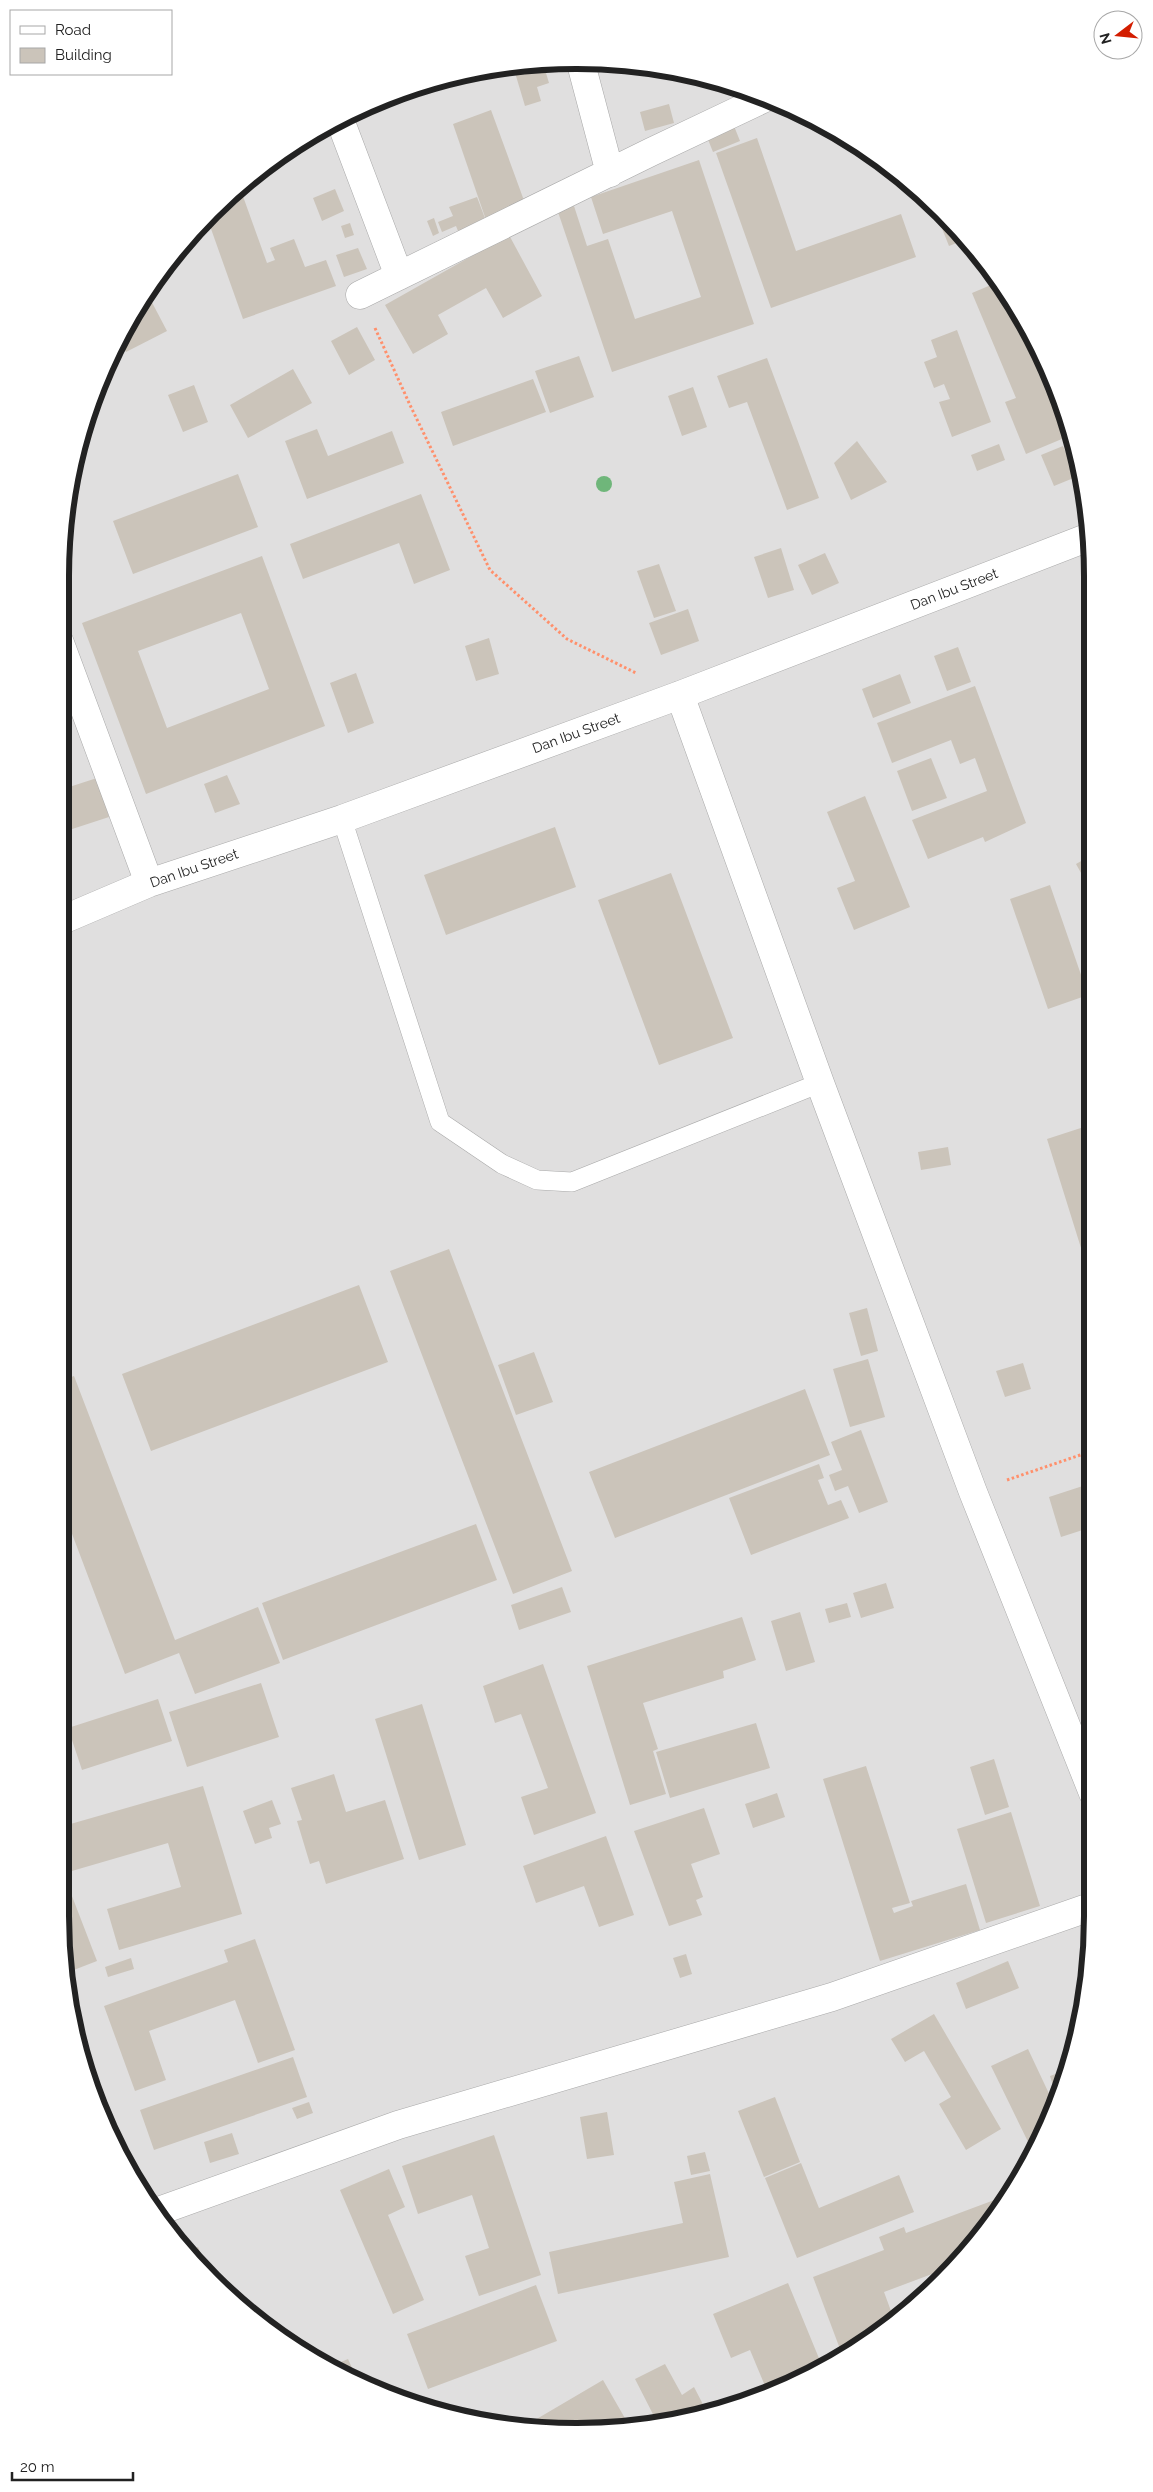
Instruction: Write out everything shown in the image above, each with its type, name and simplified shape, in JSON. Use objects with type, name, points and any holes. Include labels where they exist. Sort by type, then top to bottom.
[{"type":"street","points":[[582,69],[610,172]]},
{"type":"street","points":[[360,295],[757,102]]},
{"type":"street","points":[[342,126],[399,276]]},
{"type":"street","name":"Dan Ibu Street","points":[[69,916],[149,883],[342,818],[680,695],[1083,539]]},
{"type":"street","points":[[69,667],[149,883]]},
{"type":"street","points":[[680,695],[820,1083],[973,1492],[1084,1770]]},
{"type":"street","points":[[163,2210],[398,2124],[832,1997],[1084,1909]]},
{"type":"lane","points":[[342,818],[440,1122],[502,1164],[537,1180],[572,1182],[820,1083]]},
{"type":"path","points":[[360,295],[410,405],[490,570],[567,639],[680,695]]},
{"type":"path","points":[[973,1492],[1084,1454]]},
{"type":"shaded area","points":[[576,69],[643,73],[676,79],[708,86],[771,107],[830,137],[859,154],[886,174],[936,217],[979,267],[999,294],[1016,323],[1046,382],[1067,445],[1080,510],[1084,576],[1084,1915],[1080,1982],[1074,2015],[1067,2047],[1046,2110],[1032,2140],[999,2198],[979,2225],[936,2275],[886,2318],[859,2338],[830,2355],[771,2385],[708,2406],[676,2413],[610,2422],[576,2423],[510,2419],[445,2406],[382,2385],[352,2371],[294,2338],[267,2318],[217,2275],[174,2225],[154,2198],[121,2140],[107,2110],[86,2047],[73,1982],[69,1915],[69,576],[73,510],[79,477],[86,445],[107,382],[121,352],[154,294],[174,267],[217,217],[267,174],[294,154],[352,121],[382,107],[445,86],[477,79],[510,73]]},
{"type":"building","points":[[545,70],[549,83],[537,87],[541,101],[525,106],[515,73]]},
{"type":"building","points":[[669,104],[674,123],[645,131],[640,112]]},
{"type":"building","points":[[491,110],[526,206],[486,220],[453,124]]},
{"type":"building","points":[[734,126],[740,141],[713,152],[707,137]]},
{"type":"building","points":[[757,138],[796,251],[901,214],[916,257],[771,308],[716,153]]},
{"type":"building","points":[[319,139],[320,142],[298,152]]},
{"type":"building","points":[[699,160],[754,324],[612,372],[558,212],[574,206],[587,246],[608,239],[635,319],[701,297],[672,211],[603,234],[591,197]]},
{"type":"building","points":[[335,189],[344,211],[322,221],[313,198]]},
{"type":"building","points":[[242,195],[267,263],[275,260],[270,248],[294,239],[305,267],[326,260],[336,286],[243,319],[210,226],[217,217]]},
{"type":"building","points":[[477,197],[486,221],[458,231],[456,226],[442,232],[438,222],[453,216],[449,207]]},
{"type":"building","points":[[434,218],[439,233],[433,236],[427,221]]},
{"type":"building","points":[[939,220],[958,242],[949,246]]},
{"type":"building","points":[[350,223],[354,235],[345,238],[341,226]]},
{"type":"building","points":[[509,235],[542,296],[503,318],[486,288],[438,315],[448,334],[413,354],[385,305]]},
{"type":"building","points":[[358,248],[367,269],[344,277],[336,255]]},
{"type":"building","points":[[992,285],[999,294],[1032,352],[1046,382],[1065,438],[1026,454],[1005,402],[1016,398],[972,293]]},
{"type":"building","points":[[151,300],[167,331],[126,352],[124,347]]},
{"type":"building","points":[[357,327],[375,360],[349,375],[331,341]]},
{"type":"building","points":[[957,330],[991,422],[952,437],[939,402],[950,399],[944,384],[934,388],[924,362],[937,357],[931,340]]},
{"type":"building","points":[[579,356],[594,397],[550,413],[535,371]]},
{"type":"building","points":[[767,358],[819,498],[787,510],[747,402],[729,408],[717,376]]},
{"type":"building","points":[[293,369],[312,403],[248,438],[230,405]]},
{"type":"building","points":[[533,379],[546,412],[453,446],[441,412]]},
{"type":"building","points":[[194,385],[208,422],[183,432],[168,395]]},
{"type":"building","points":[[693,387],[707,427],[682,436],[668,396]]},
{"type":"building","points":[[317,429],[328,456],[392,431],[404,463],[307,499],[285,441]]},
{"type":"building","points":[[857,441],[887,482],[851,500],[834,463]]},
{"type":"building","points":[[999,444],[1005,460],[977,471],[971,455]]},
{"type":"building","points":[[1063,446],[1074,478],[1054,486],[1041,455]]},
{"type":"building","points":[[238,474],[258,527],[133,574],[113,521]]},
{"type":"building","points":[[421,494],[450,570],[414,584],[399,543],[303,579],[290,544]]},
{"type":"building","points":[[781,548],[794,590],[768,598],[754,557]]},
{"type":"building","points":[[825,553],[839,583],[812,595],[798,565]]},
{"type":"building","points":[[262,556],[325,726],[146,794],[82,623]],"holes":[[[241,613],[269,689],[167,728],[138,651]]]},
{"type":"building","points":[[659,564],[676,611],[654,618],[637,571]]},
{"type":"building","points":[[688,609],[699,641],[661,655],[649,623]]},
{"type":"building","points":[[489,638],[499,674],[476,681],[465,646]]},
{"type":"building","points":[[958,647],[971,682],[947,691],[934,656]]},
{"type":"building","points":[[356,673],[374,723],[348,733],[330,683]]},
{"type":"building","points":[[900,674],[911,703],[873,718],[862,689]]},
{"type":"building","points":[[975,686],[1026,823],[985,842],[983,837],[928,859],[912,820],[987,791],[975,758],[960,764],[951,740],[892,763],[877,723]]},
{"type":"building","points":[[931,758],[947,798],[912,811],[897,771]]},
{"type":"building","points":[[227,775],[240,804],[215,813],[204,784]]},
{"type":"building","points":[[97,778],[109,817],[69,830],[69,787]]},
{"type":"building","points":[[865,796],[910,907],[854,930],[837,888],[855,881],[827,812]]},
{"type":"building","points":[[555,827],[576,887],[446,935],[424,875]]},
{"type":"building","points":[[1084,859],[1084,878],[1076,864]]},
{"type":"building","points":[[671,873],[733,1038],[659,1065],[598,900]]},
{"type":"building","points":[[1050,885],[1084,983],[1084,996],[1048,1009],[1010,899]]},
{"type":"building","points":[[1084,1127],[1084,1258],[1047,1139]]},
{"type":"building","points":[[948,1147],[951,1165],[921,1170],[918,1152]]},
{"type":"building","points":[[449,1249],[572,1571],[513,1594],[390,1271]]},
{"type":"building","points":[[359,1285],[388,1362],[151,1451],[122,1374]]},
{"type":"building","points":[[867,1308],[878,1351],[861,1356],[849,1313]]},
{"type":"building","points":[[534,1352],[553,1402],[516,1415],[498,1365]]},
{"type":"building","points":[[868,1359],[885,1417],[850,1427],[833,1369]]},
{"type":"building","points":[[1023,1363],[1031,1389],[1005,1397],[996,1371]]},
{"type":"building","points":[[74,1376],[175,1640],[258,1607],[280,1663],[195,1694],[179,1653],[125,1674],[69,1526],[69,1378]]},
{"type":"building","points":[[805,1389],[830,1455],[615,1538],[589,1472]]},
{"type":"building","points":[[861,1430],[888,1502],[859,1513],[848,1486],[835,1491],[829,1475],[842,1470],[831,1442]]},
{"type":"building","points":[[819,1464],[824,1478],[818,1480],[828,1505],[841,1500],[849,1518],[751,1555],[729,1498]]},
{"type":"building","points":[[1084,1486],[1084,1530],[1061,1537],[1049,1497]]},
{"type":"building","points":[[476,1524],[497,1580],[283,1660],[262,1603]]},
{"type":"building","points":[[886,1583],[894,1608],[861,1618],[853,1593]]},
{"type":"building","points":[[562,1587],[571,1612],[519,1630],[511,1605]]},
{"type":"building","points":[[847,1603],[851,1617],[829,1623],[825,1609]]},
{"type":"building","points":[[800,1612],[815,1662],[786,1671],[771,1621]]},
{"type":"building","points":[[742,1617],[756,1660],[723,1671],[724,1678],[643,1703],[658,1749],[653,1751],[666,1794],[630,1805],[587,1666]]},
{"type":"building","points":[[543,1664],[596,1813],[534,1835],[521,1797],[548,1788],[521,1714],[495,1723],[483,1686]]},
{"type":"building","points":[[261,1683],[279,1737],[187,1767],[169,1712]]},
{"type":"building","points":[[158,1699],[172,1741],[82,1770],[69,1728]]},
{"type":"building","points":[[422,1704],[466,1845],[419,1860],[375,1719]]},
{"type":"building","points":[[756,1723],[770,1768],[670,1798],[656,1752]]},
{"type":"building","points":[[994,1759],[1009,1807],[985,1815],[970,1767]]},
{"type":"building","points":[[866,1766],[910,1903],[892,1908],[894,1913],[913,1906],[911,1901],[966,1884],[980,1930],[880,1961],[823,1779]]},
{"type":"building","points":[[334,1774],[346,1812],[385,1800],[404,1859],[326,1884],[319,1861],[310,1864],[297,1821],[302,1820],[291,1788]]},
{"type":"building","points":[[203,1786],[242,1914],[119,1950],[107,1909],[181,1887],[168,1843],[69,1872],[69,1824]]},
{"type":"building","points":[[777,1793],[785,1817],[753,1828],[745,1804]]},
{"type":"building","points":[[272,1800],[281,1824],[269,1828],[272,1838],[255,1844],[243,1811]]},
{"type":"building","points":[[704,1808],[720,1854],[691,1864],[703,1897],[696,1900],[702,1915],[669,1926],[634,1831]]},
{"type":"building","points":[[1011,1812],[1040,1906],[986,1923],[957,1829]]},
{"type":"building","points":[[606,1836],[634,1915],[599,1927],[584,1886],[536,1903],[523,1866]]},
{"type":"building","points":[[69,1888],[97,1961],[72,1971]]},
{"type":"building","points":[[255,1939],[295,2050],[258,2063],[235,2000],[149,2031],[166,2080],[135,2091],[104,2006],[228,1962],[224,1950]]},
{"type":"building","points":[[686,1954],[692,1974],[680,1978],[673,1958]]},
{"type":"building","points":[[131,1958],[134,1969],[108,1977],[105,1967]]},
{"type":"building","points":[[1008,1961],[1019,1988],[966,2009],[956,1983]]},
{"type":"building","points":[[934,2014],[1001,2129],[966,2150],[939,2104],[951,2097],[924,2051],[905,2062],[891,2039]]},
{"type":"building","points":[[1028,2049],[1051,2097],[1029,2145],[991,2066]]},
{"type":"building","points":[[293,2057],[307,2097],[154,2150],[140,2110]]},
{"type":"building","points":[[1059,2073],[1054,2088],[1050,2076]]},
{"type":"building","points":[[775,2097],[800,2162],[764,2177],[738,2111]]},
{"type":"building","points":[[309,2102],[313,2113],[297,2119],[292,2108]]},
{"type":"building","points":[[607,2112],[614,2155],[587,2159],[580,2117]]},
{"type":"building","points":[[232,2133],[239,2154],[210,2163],[204,2142]]},
{"type":"building","points":[[494,2135],[541,2275],[479,2296],[465,2256],[489,2248],[472,2195],[418,2214],[402,2166]]},
{"type":"building","points":[[705,2152],[710,2171],[691,2175],[687,2156]]},
{"type":"building","points":[[801,2163],[819,2208],[899,2175],[914,2212],[797,2258],[765,2178]]},
{"type":"building","points":[[389,2169],[405,2207],[388,2215],[424,2300],[393,2314],[340,2190]]},
{"type":"building","points":[[710,2174],[729,2257],[558,2294],[549,2252],[683,2223],[674,2182]]},
{"type":"building","points":[[999,2198],[979,2225],[939,2271],[884,2292],[892,2313],[859,2338],[840,2349],[813,2277],[884,2250],[879,2237],[904,2227],[906,2233]]},
{"type":"building","points":[[198,2247],[203,2259],[195,2250],[194,2249]]},
{"type":"building","points":[[788,2283],[820,2361],[765,2387],[750,2350],[731,2358],[713,2314]]},
{"type":"building","points":[[536,2285],[557,2341],[428,2389],[407,2334]]},
{"type":"building","points":[[348,2359],[354,2372],[352,2371],[338,2363]]},
{"type":"building","points":[[665,2364],[682,2395],[694,2387],[704,2407],[654,2417],[635,2379]]},
{"type":"building","points":[[603,2380],[626,2421],[576,2423],[533,2421]]}]
